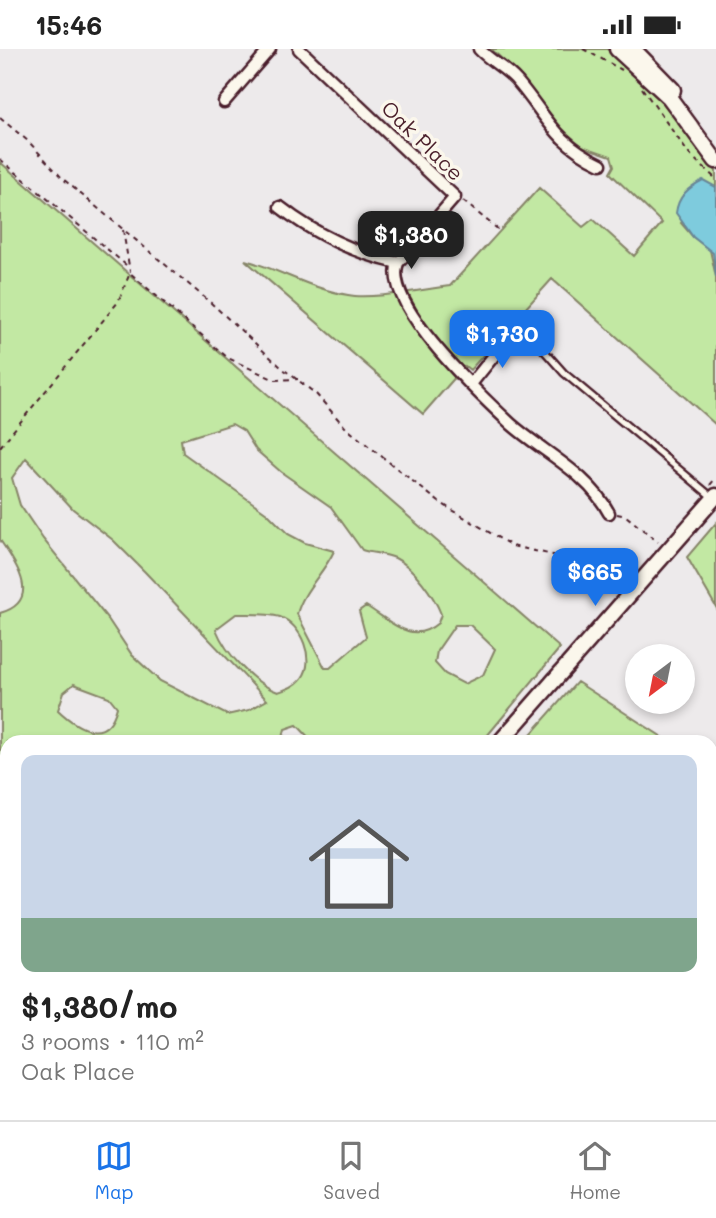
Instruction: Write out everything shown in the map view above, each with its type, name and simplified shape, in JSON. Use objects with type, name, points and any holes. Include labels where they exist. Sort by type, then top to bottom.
[{"type":"street","points":[[224,101],[270,49]]},
{"type":"street","name":"Oak Place","points":[[299,49],[455,197],[398,263]]},
{"type":"street","points":[[479,49],[514,78],[553,130],[581,154],[601,164]]},
{"type":"street","points":[[617,49],[669,97],[716,161]]},
{"type":"street","points":[[633,49],[671,87],[716,147]]},
{"type":"street","points":[[280,207],[298,221],[347,249],[398,263],[394,274],[397,286],[441,355],[512,425],[536,440],[587,485],[602,500],[609,513]]},
{"type":"street","points":[[471,384],[509,337]]},
{"type":"street","points":[[506,735],[715,497]]},
{"type":"lane","points":[[509,337],[520,332],[532,337],[564,373],[715,497]]},
{"type":"path","points":[[583,49],[630,76]]},
{"type":"path","points":[[640,86],[689,154],[716,179]]},
{"type":"path","points":[[0,118],[27,141],[63,179],[299,379],[335,412],[346,428],[439,502],[512,545],[562,558],[628,597]]},
{"type":"path","points":[[0,159],[126,265]]},
{"type":"path","points":[[455,197],[470,205],[500,232]]},
{"type":"path","points":[[123,229],[126,265],[130,273],[228,358],[275,380],[299,379]]},
{"type":"path","points":[[0,447],[118,302],[130,273]]},
{"type":"path","points":[[609,513],[626,516],[669,551]]},
{"type":"green space","points":[[491,49],[607,49],[662,102],[716,171],[716,187],[681,223],[710,250],[716,277],[716,425],[552,279],[470,370],[465,366],[423,414],[245,260],[348,295],[384,295],[450,286],[539,188],[583,227],[593,219],[634,256],[662,223],[610,173],[614,166],[611,156],[582,146],[555,123],[523,78]]},
{"type":"green space","points":[[0,162],[560,648],[488,735],[306,735],[297,725],[285,729],[284,735],[0,735],[0,613],[13,607],[20,600],[23,591],[22,581],[0,540]],"holes":[[[232,424],[244,431],[256,450],[281,472],[331,507],[362,550],[395,558],[409,568],[438,607],[441,614],[438,623],[419,632],[410,632],[366,606],[359,611],[366,637],[330,668],[325,668],[297,614],[304,597],[334,551],[305,543],[288,534],[267,513],[183,453],[181,440]],[[26,458],[73,509],[113,540],[145,572],[267,700],[249,710],[227,715],[160,681],[132,655],[108,619],[43,539],[20,505],[12,478]],[[236,614],[280,617],[294,627],[307,653],[306,670],[300,681],[278,692],[259,682],[241,667],[216,629]],[[455,625],[470,625],[495,649],[483,675],[464,684],[445,674],[435,663],[437,651]],[[74,684],[109,697],[117,707],[106,727],[99,730],[83,728],[58,710],[64,692]]]},
{"type":"green space","points":[[716,523],[716,607],[687,557]]},
{"type":"green space","points":[[577,682],[659,735],[530,735]]},
{"type":"water","points":[[703,180],[716,187],[716,277],[713,253],[693,237],[676,213],[685,193]]}]
